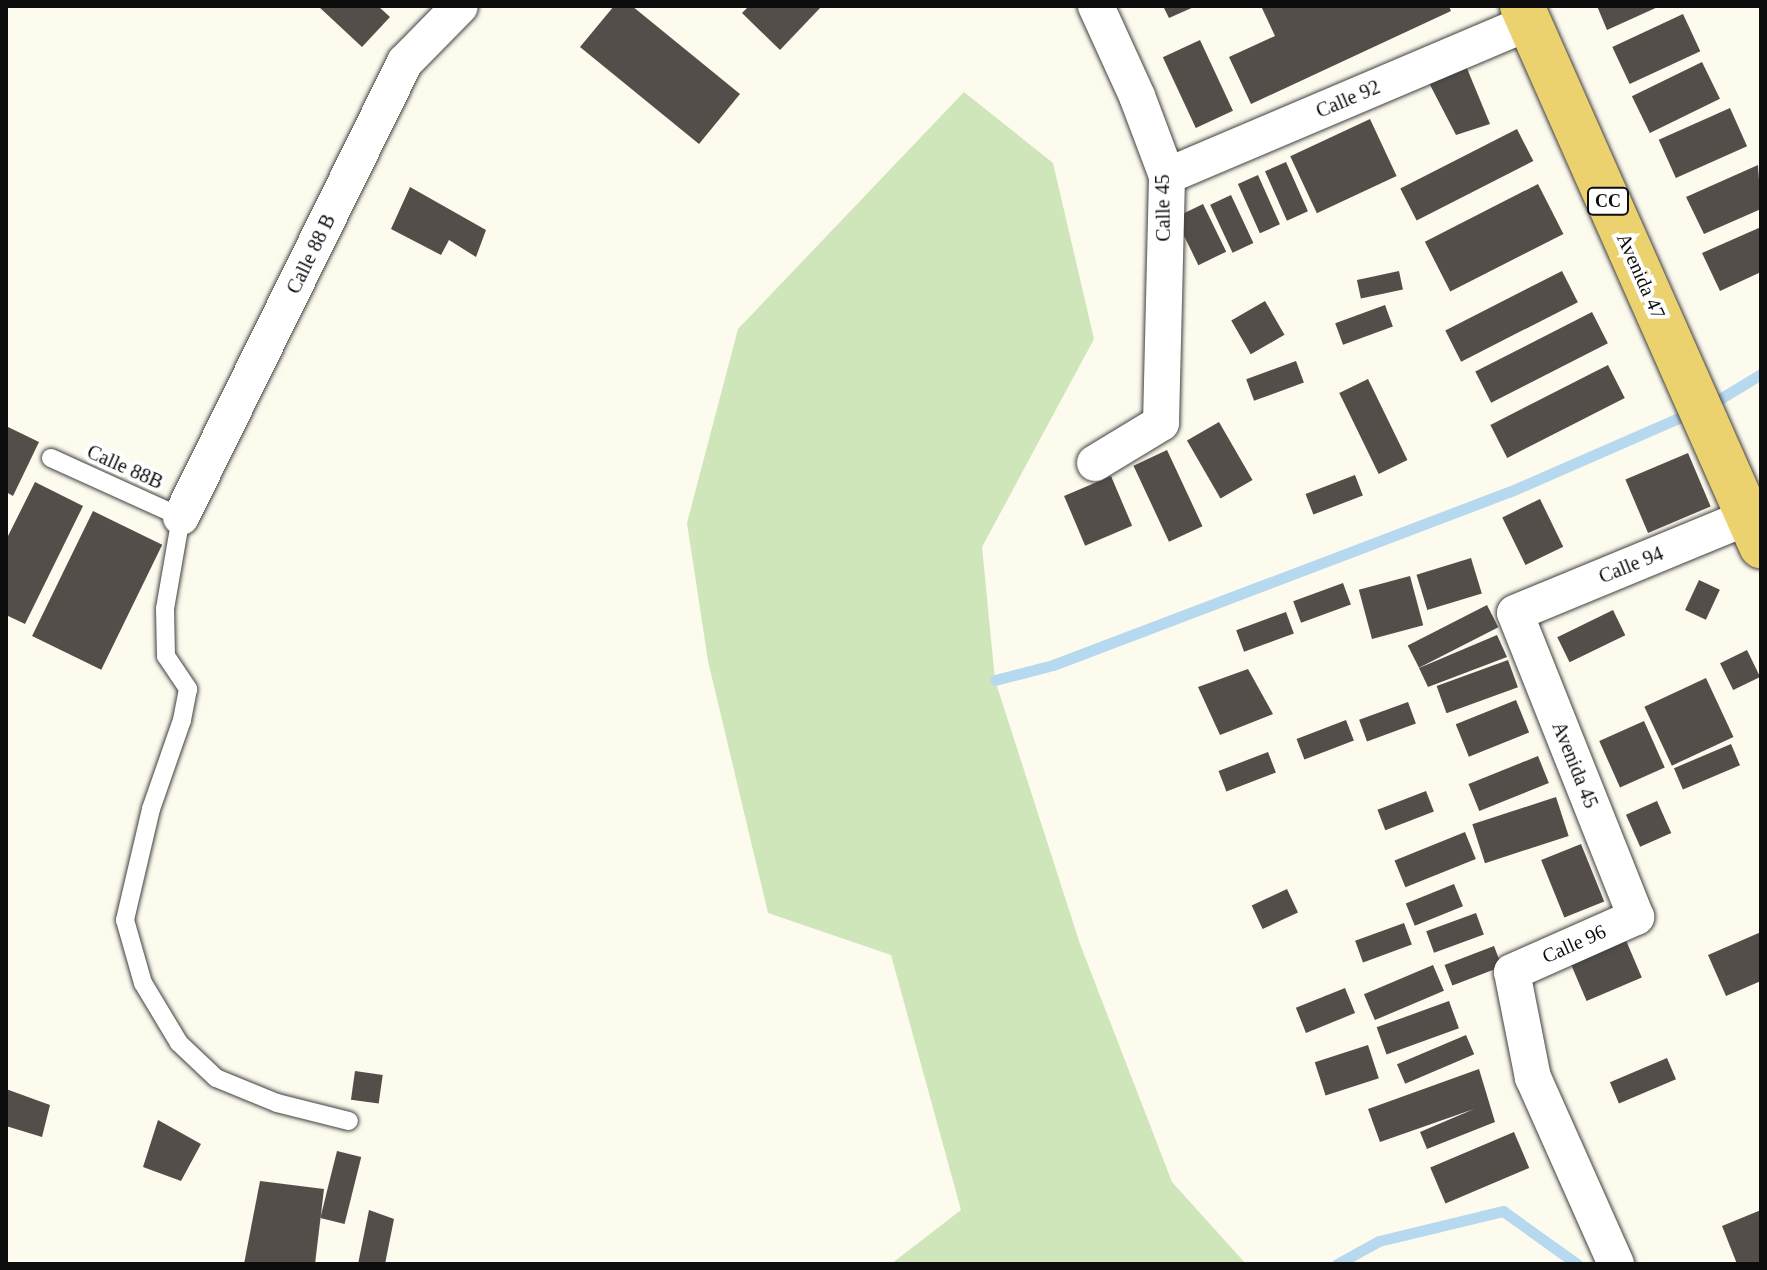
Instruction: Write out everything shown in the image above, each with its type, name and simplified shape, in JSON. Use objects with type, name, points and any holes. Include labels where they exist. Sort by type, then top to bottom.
[{"type":"main road","name":"Avenida 47","points":[[1526,14],[1755,532]]},
{"type":"street","name":"Calle 88 B","points":[[181,517],[405,62],[460,6]]},
{"type":"street","name":"Calle 45","points":[[1095,463],[1161,423],[1167,176],[1137,96],[1096,6]]},
{"type":"street","name":"Calle 92","points":[[1167,176],[1526,14]]},
{"type":"street","name":"Calle 94","points":[[1515,613],[1755,532]]},
{"type":"street","name":"Avenida 45","points":[[1515,613],[1636,917]]},
{"type":"street","name":"Calle 96","points":[[1616,1264],[1533,1078],[1512,972],[1636,917]]},
{"type":"lane","name":"Calle 88B","points":[[51,458],[181,517]]},
{"type":"lane","points":[[181,517],[165,609],[166,656],[188,689],[182,720],[151,809],[125,920],[143,983],[179,1043],[216,1078],[277,1103],[349,1121]]},
{"type":"green space","points":[[964,92],[1053,163],[1094,339],[982,547],[995,680],[1080,944],[1172,1182],[1246,1264],[891,1264],[961,1210],[891,955],[768,913],[708,661],[687,523],[738,329]]},
{"type":"building","points":[[318,6],[378,6],[390,17],[362,47]]},
{"type":"building","points":[[614,6],[632,6],[740,94],[699,144],[580,47]]},
{"type":"building","points":[[749,6],[822,6],[780,50],[742,13]]},
{"type":"building","points":[[1163,6],[1196,6],[1169,18]]},
{"type":"building","points":[[1261,6],[1449,6],[1451,11],[1251,104],[1229,57],[1275,36]]},
{"type":"building","points":[[1597,6],[1660,6],[1607,30]]},
{"type":"building","points":[[1683,14],[1700,51],[1630,84],[1612,47]]},
{"type":"building","points":[[1200,40],[1233,111],[1196,128],[1163,57]]},
{"type":"building","points":[[1702,62],[1720,99],[1650,133],[1632,96]]},
{"type":"building","points":[[1466,66],[1490,124],[1456,135],[1428,81]]},
{"type":"building","points":[[1730,108],[1747,146],[1676,178],[1659,140]]},
{"type":"building","points":[[1370,119],[1397,176],[1317,213],[1290,156]]},
{"type":"building","points":[[1517,129],[1533,161],[1417,221],[1400,188]]},
{"type":"building","points":[[1286,162],[1308,211],[1287,221],[1265,171]]},
{"type":"building","points":[[1758,165],[1761,209],[1704,234],[1686,197]]},
{"type":"building","points":[[1258,175],[1280,224],[1260,233],[1238,184]]},
{"type":"building","points":[[1538,184],[1563,234],[1450,292],[1425,242]]},
{"type":"building","points":[[410,187],[486,230],[476,257],[449,240],[441,255],[391,229]]},
{"type":"building","points":[[1231,195],[1253,243],[1233,253],[1210,205]]},
{"type":"building","points":[[1203,204],[1226,252],[1198,265],[1175,218]]},
{"type":"building","points":[[1761,227],[1761,272],[1720,291],[1702,253]]},
{"type":"building","points":[[1399,271],[1403,290],[1361,299],[1357,280]]},
{"type":"building","points":[[1562,271],[1578,302],[1461,362],[1445,330]]},
{"type":"building","points":[[1265,301],[1284,335],[1251,354],[1231,320]]},
{"type":"building","points":[[1385,305],[1393,327],[1343,345],[1335,323]]},
{"type":"building","points":[[1592,312],[1608,343],[1491,403],[1475,371]]},
{"type":"building","points":[[1296,361],[1304,383],[1254,401],[1246,379]]},
{"type":"building","points":[[1608,365],[1625,398],[1507,458],[1490,425]]},
{"type":"building","points":[[1368,379],[1407,460],[1379,474],[1339,393]]},
{"type":"building","points":[[1219,422],[1252,480],[1220,499],[1187,440]]},
{"type":"building","points":[[6,426],[39,442],[13,496],[6,492]]},
{"type":"building","points":[[1167,450],[1202,526],[1169,542],[1133,466]]},
{"type":"building","points":[[1688,453],[1711,506],[1648,533],[1625,480]]},
{"type":"building","points":[[1355,475],[1363,496],[1313,515],[1306,494]]},
{"type":"building","points":[[1111,476],[1132,526],[1085,546],[1064,496]]},
{"type":"building","points":[[35,482],[83,506],[25,624],[6,615],[6,540]]},
{"type":"building","points":[[1540,499],[1563,547],[1525,565],[1502,517]]},
{"type":"building","points":[[93,511],[162,545],[101,670],[32,636]]},
{"type":"building","points":[[1471,558],[1482,593],[1427,610],[1416,575]]},
{"type":"building","points":[[1410,576],[1423,625],[1372,639],[1359,590]]},
{"type":"building","points":[[1699,580],[1720,590],[1706,620],[1685,610]]},
{"type":"building","points":[[1343,583],[1351,605],[1301,623],[1293,601]]},
{"type":"building","points":[[1487,605],[1498,627],[1419,668],[1408,645]]},
{"type":"building","points":[[1613,610],[1625,635],[1570,662],[1557,637]]},
{"type":"building","points":[[1286,612],[1294,634],[1244,652],[1236,630]]},
{"type":"building","points":[[1497,635],[1507,657],[1428,687],[1419,668]]},
{"type":"building","points":[[1747,650],[1760,677],[1733,690],[1720,663]]},
{"type":"building","points":[[1508,660],[1518,687],[1447,713],[1437,686]]},
{"type":"building","points":[[1248,669],[1273,714],[1220,735],[1198,687]]},
{"type":"building","points":[[1706,678],[1733,737],[1672,766],[1644,707]]},
{"type":"building","points":[[1516,700],[1529,732],[1469,757],[1456,724]]},
{"type":"building","points":[[1408,702],[1416,724],[1367,741],[1359,720]]},
{"type":"building","points":[[1346,720],[1354,741],[1304,760],[1297,739]]},
{"type":"building","points":[[1644,721],[1665,768],[1620,788],[1599,741]]},
{"type":"building","points":[[1731,744],[1740,765],[1683,789],[1674,768]]},
{"type":"building","points":[[1268,752],[1276,773],[1226,792],[1219,771]]},
{"type":"building","points":[[1538,756],[1549,783],[1479,811],[1468,784]]},
{"type":"building","points":[[1426,791],[1434,812],[1385,830],[1377,810]]},
{"type":"building","points":[[1556,797],[1569,836],[1485,863],[1472,824]]},
{"type":"building","points":[[1657,801],[1671,833],[1640,847],[1626,815]]},
{"type":"building","points":[[1465,832],[1476,859],[1405,887],[1395,860]]},
{"type":"building","points":[[1581,844],[1604,901],[1564,918],[1541,860]]},
{"type":"building","points":[[1454,884],[1463,906],[1415,926],[1406,903]]},
{"type":"building","points":[[1287,889],[1298,913],[1263,929],[1252,905]]},
{"type":"building","points":[[1476,913],[1484,935],[1434,953],[1426,931]]},
{"type":"building","points":[[1404,923],[1412,945],[1363,962],[1355,941]]},
{"type":"building","points":[[1761,932],[1761,981],[1726,996],[1708,955]]},
{"type":"building","points":[[1625,938],[1642,978],[1587,1001],[1570,961]]},
{"type":"building","points":[[1494,946],[1502,967],[1452,986],[1445,965]]},
{"type":"building","points":[[1433,965],[1444,991],[1375,1020],[1364,994]]},
{"type":"building","points":[[1345,988],[1355,1013],[1306,1033],[1296,1008]]},
{"type":"building","points":[[1449,1001],[1459,1028],[1387,1055],[1377,1027]]},
{"type":"building","points":[[1466,1035],[1474,1054],[1405,1084],[1397,1064]]},
{"type":"building","points":[[1368,1045],[1379,1078],[1326,1096],[1315,1062]]},
{"type":"building","points":[[1667,1058],[1676,1079],[1619,1103],[1610,1082]]},
{"type":"building","points":[[1479,1069],[1495,1122],[1427,1149],[1420,1132],[1474,1109],[1380,1142],[1368,1109]]},
{"type":"building","points":[[355,1071],[383,1075],[379,1104],[351,1100]]},
{"type":"building","points":[[6,1089],[50,1105],[42,1137],[6,1126]]},
{"type":"building","points":[[158,1120],[201,1144],[181,1181],[143,1167]]},
{"type":"building","points":[[1514,1132],[1529,1168],[1445,1203],[1430,1168]]},
{"type":"building","points":[[337,1151],[361,1157],[345,1224],[320,1218]]},
{"type":"building","points":[[260,1181],[324,1189],[315,1264],[244,1264]]},
{"type":"building","points":[[369,1210],[394,1219],[385,1264],[358,1264]]},
{"type":"building","points":[[1761,1210],[1761,1264],[1737,1264],[1722,1226]]},
{"type":"waterway","points":[[1708,406],[1761,374]]},
{"type":"waterway","points":[[995,680],[1053,665],[1509,492],[1692,412]]},
{"type":"waterway","points":[[1337,1264],[1379,1241],[1503,1211],[1577,1264]]}]
